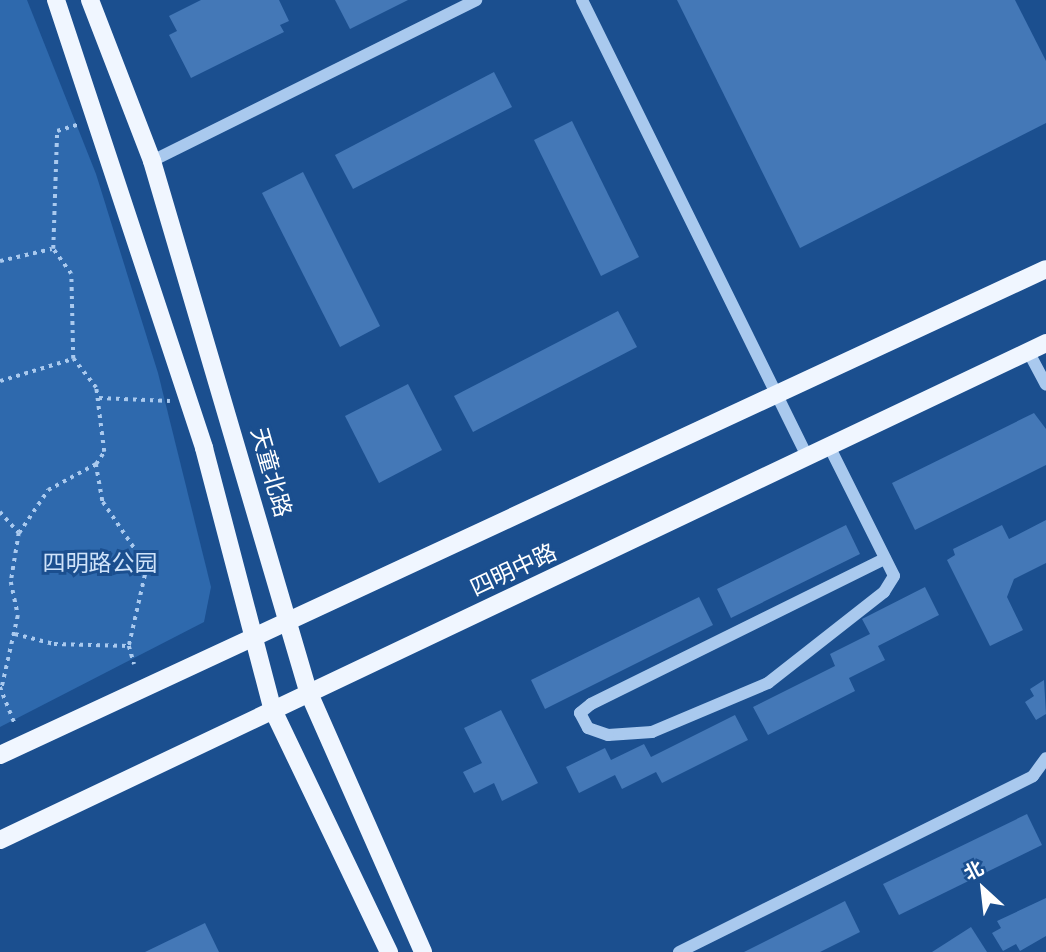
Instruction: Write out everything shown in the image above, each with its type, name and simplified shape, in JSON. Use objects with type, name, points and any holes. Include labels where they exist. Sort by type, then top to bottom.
[{"type":"main road","points":[[56,0],[204,448],[272,708],[390,952]]},
{"type":"main road","name":"天童北路","points":[[90,0],[152,161],[289,618],[308,691],[423,952]]},
{"type":"main road","points":[[0,755],[252,635],[1046,269]]},
{"type":"main road","name":"四明中路","points":[[0,839],[1046,343]]},
{"type":"street","points":[[152,161],[476,0]]},
{"type":"street","points":[[582,0],[807,456]]},
{"type":"street","points":[[1028,351],[1046,386]]},
{"type":"street","points":[[829,446],[894,576],[884,592],[768,683],[652,733],[608,735],[588,728],[580,713],[591,704],[885,559]]},
{"type":"street","points":[[679,952],[1033,776],[1046,758]]},
{"type":"path","points":[[97,120],[57,131],[53,249],[71,274],[73,359],[99,398],[104,441],[96,464],[103,502],[147,567],[129,646],[134,664]]},
{"type":"path","points":[[0,261],[53,249]]},
{"type":"path","points":[[0,381],[73,359]]},
{"type":"path","points":[[99,398],[170,401]]},
{"type":"path","points":[[15,724],[1,687],[15,634],[11,582],[19,533],[48,490],[96,464]]},
{"type":"path","points":[[0,512],[19,533]]},
{"type":"path","points":[[15,634],[54,644],[129,646]]},
{"type":"green space","name":"四明路公园","points":[[0,0],[27,0],[96,174],[158,373],[211,587],[204,622],[0,727]]},
{"type":"building","points":[[201,0],[279,0],[289,21],[280,25],[284,32],[191,78],[169,35],[177,31],[169,16]]},
{"type":"building","points":[[335,0],[408,0],[350,29]]},
{"type":"building","points":[[677,0],[1015,0],[1046,61],[1046,123],[800,248]]},
{"type":"building","points":[[494,72],[512,107],[353,189],[335,155]]},
{"type":"building","points":[[572,121],[639,257],[601,276],[534,140]]},
{"type":"building","points":[[303,172],[380,326],[340,347],[262,193]]},
{"type":"building","points":[[618,311],[637,347],[473,432],[454,396]]},
{"type":"building","points":[[408,384],[442,450],[379,483],[345,416]]},
{"type":"building","points":[[1034,413],[1046,429],[1046,465],[915,530],[892,483]]},
{"type":"building","points":[[1046,520],[1046,563],[1014,579],[1007,597],[1023,630],[990,646],[947,560],[955,555],[953,549],[1002,525],[1009,539]]},
{"type":"building","points":[[846,525],[860,554],[731,618],[717,589]]},
{"type":"building","points":[[925,587],[939,615],[878,646],[885,660],[849,678],[855,691],[768,735],[753,707],[835,666],[830,654],[870,634],[862,619]]},
{"type":"building","points":[[699,597],[713,625],[545,709],[531,680]]},
{"type":"building","points":[[1044,680],[1046,714],[1036,720],[1025,702],[1034,696],[1030,689]]},
{"type":"building","points":[[501,710],[538,783],[502,801],[494,783],[474,793],[463,772],[482,763],[464,728]]},
{"type":"building","points":[[735,715],[748,740],[662,783],[656,772],[622,789],[615,775],[579,793],[566,767],[605,748],[611,760],[644,744],[651,757]]},
{"type":"building","points":[[1027,814],[1042,845],[899,915],[883,884]]},
{"type":"building","points":[[1046,898],[1046,936],[1020,951],[1016,944],[1003,951],[992,933],[1001,928],[997,921]]},
{"type":"building","points":[[845,901],[860,932],[820,952],[744,952]]},
{"type":"building","points":[[205,923],[219,952],[145,952]]},
{"type":"building","points":[[971,927],[987,952],[932,952]]}]
